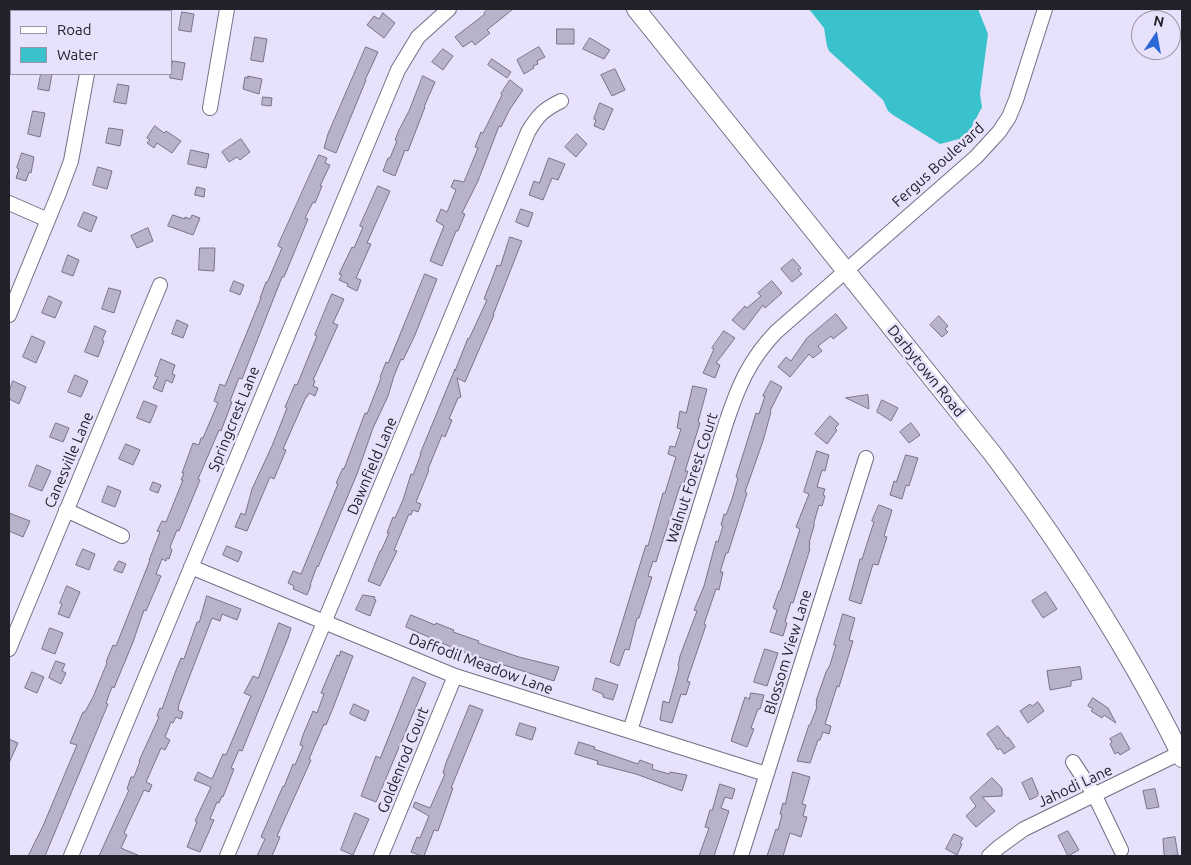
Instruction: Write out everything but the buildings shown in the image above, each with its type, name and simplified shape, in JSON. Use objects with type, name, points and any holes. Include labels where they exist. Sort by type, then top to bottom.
[{"type":"main road","name":"Darbytown Road","points":[[636,9],[992,453],[1048,529],[1119,641],[1150,694],[1181,756]]},
{"type":"street","points":[[210,108],[227,9]]},
{"type":"street","name":"Springcrest Lane","points":[[71,856],[398,70],[418,37],[449,9]]},
{"type":"street","name":"Fergus Boulevard","points":[[845,270],[976,157],[999,132],[1009,117],[1016,100],[1045,9]]},
{"type":"street","points":[[9,314],[60,194],[71,160],[87,75]]},
{"type":"street","name":"Dawnfield Lane","points":[[227,856],[528,132],[546,108],[561,101]]},
{"type":"street","points":[[9,203],[48,220]]},
{"type":"street","name":"Walnut Forest Court","points":[[630,731],[738,388],[757,354],[776,332],[845,270]]},
{"type":"street","name":"Canesville Lane","points":[[9,649],[160,285]]},
{"type":"street","name":"Blossom View Lane","points":[[741,856],[866,458]]},
{"type":"street","points":[[66,510],[122,536]]},
{"type":"street","name":"Daffodil Meadow Lane","points":[[191,567],[455,676],[766,774]]},
{"type":"street","name":"Goldenrod Court","points":[[381,856],[455,676]]},
{"type":"street","name":"Jahodi Lane","points":[[989,856],[1024,829],[1094,794],[1181,756]]},
{"type":"street","points":[[1073,762],[1094,794],[1121,850]]},
{"type":"water","points":[[809,9],[978,9],[988,34],[980,94],[982,107],[968,134],[963,138],[940,144],[893,115],[888,111],[883,100],[829,51],[824,28]]}]
